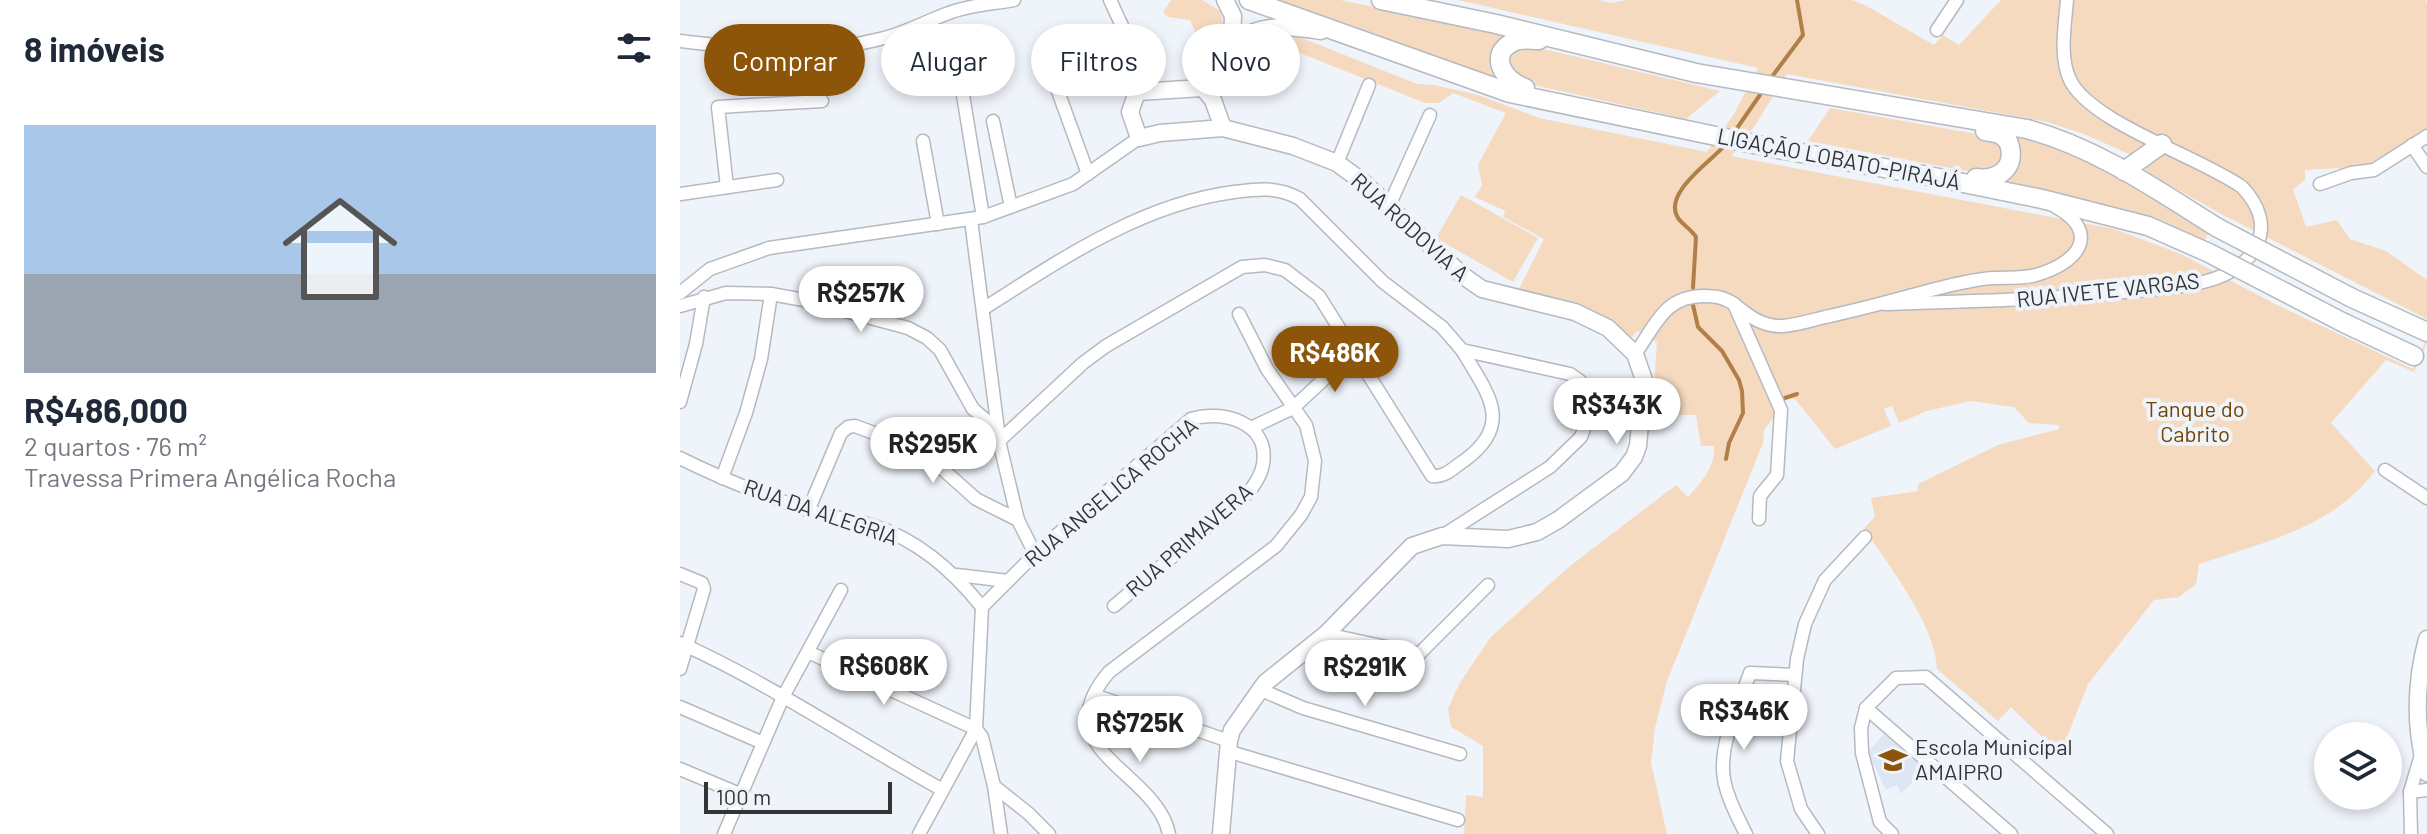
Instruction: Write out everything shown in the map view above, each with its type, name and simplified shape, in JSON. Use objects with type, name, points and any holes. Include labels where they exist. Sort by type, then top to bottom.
[{"type":"main road","name":"LIGAÇÃO LOBATO-PIRAJÁ","points":[[1249,0],[1510,93],[1773,148],[2042,199],[2148,226],[2209,253],[2414,356]]},
{"type":"main road","points":[[1381,0],[1696,73],[2027,129],[2065,140],[2124,171],[2218,228],[2352,298],[2427,332]]},
{"type":"main road","points":[[1575,43],[1515,41],[1503,53],[1501,68],[1509,81],[1518,86],[1597,109]]},
{"type":"main road","points":[[1912,111],[2000,134],[2011,148],[2007,169],[1996,178],[1929,176]]},
{"type":"main road","points":[[2124,171],[2162,144]]},
{"type":"street","points":[[680,41],[808,50],[845,46],[883,39],[951,12],[1014,0]]},
{"type":"street","points":[[1110,0],[1121,24]]},
{"type":"street","points":[[1225,0],[1233,16],[1233,24]]},
{"type":"street","points":[[1937,30],[1957,0]]},
{"type":"street","name":"RUA IVETE VARGAS","points":[[1885,304],[2029,299],[2146,290],[2208,281],[2242,266],[2252,255],[2261,232],[2261,220],[2250,195],[2234,181],[2091,106],[2071,80],[2064,47],[2067,0]]},
{"type":"street","points":[[1300,28],[1343,35]]},
{"type":"street","points":[[1337,163],[1369,85]]},
{"type":"street","points":[[963,96],[999,441],[1018,520],[1035,554]]},
{"type":"street","points":[[1060,96],[1088,174]]},
{"type":"street","points":[[1136,96],[1130,112],[1139,138]]},
{"type":"street","points":[[1210,96],[1223,128]]},
{"type":"street","points":[[727,187],[718,107],[822,101]]},
{"type":"street","points":[[1389,206],[1430,115]]},
{"type":"street","points":[[993,121],[1011,207]]},
{"type":"street","name":"RUA RODOVIA A","points":[[680,293],[710,269],[769,248],[977,219],[1063,188],[1139,138],[1160,133],[1223,128],[1293,146],[1337,163],[1363,182],[1462,275],[1482,289],[1586,316],[1617,334],[1635,354]]},
{"type":"street","points":[[2320,184],[2351,173],[2374,170],[2427,136]]},
{"type":"street","points":[[923,141],[938,224]]},
{"type":"street","points":[[2412,145],[2427,167]]},
{"type":"street","points":[[680,194],[777,180]]},
{"type":"street","points":[[983,309],[1062,258],[1153,212],[1206,196],[1258,189],[1288,192],[1300,199],[1383,282],[1442,327],[1462,350],[1492,401],[1494,418],[1490,435],[1480,448],[1443,475],[1432,476],[1319,296],[1285,270],[1265,265],[1242,267],[1106,346],[1083,363],[999,441]]},
{"type":"street","name":"RUA IVETE VARGAS","points":[[1635,354],[1670,304],[1684,297],[1714,296],[1734,304],[1758,322],[1783,326],[1982,279],[2032,276],[2068,259],[2081,241],[2082,231],[2068,214],[2042,199]]},
{"type":"street","points":[[680,306],[726,293],[771,294],[893,324],[927,338],[940,350],[973,409],[986,420],[999,441]]},
{"type":"street","points":[[722,478],[746,413],[761,359],[771,294]]},
{"type":"street","points":[[680,402],[696,344],[704,297]]},
{"type":"street","points":[[1734,304],[1781,410],[1777,475],[1760,496],[1759,519]]},
{"type":"street","points":[[1169,834],[1157,806],[1099,750],[1091,731],[1090,709],[1095,692],[1109,672],[1269,552],[1301,515],[1311,497],[1315,461],[1306,425],[1267,369],[1239,314]]},
{"type":"street","points":[[1221,834],[1232,730],[1259,689],[1326,634],[1412,546],[1442,536],[1550,467],[1581,437],[1586,423],[1587,393],[1580,381],[1570,374],[1462,350]]},
{"type":"street","points":[[1251,428],[1293,408],[1352,353]]},
{"type":"street","points":[[1442,536],[1508,539],[1537,532],[1622,473],[1634,457],[1640,432],[1644,380],[1635,354]]},
{"type":"street","name":"RUA ANGELICA ROCHA","points":[[982,607],[1035,554],[1191,419],[1214,414],[1227,416],[1251,428]]},
{"type":"street","points":[[808,511],[841,433],[855,426],[909,446],[929,457],[976,499],[1018,520]]},
{"type":"street","name":"RUA PRIMAVERA","points":[[1114,606],[1249,492],[1263,467],[1264,452],[1261,439],[1251,428]]},
{"type":"street","name":"RUA DA ALEGRIA","points":[[680,458],[722,478],[808,511],[894,533],[957,575],[982,607]]},
{"type":"street","points":[[2385,470],[2427,498]]},
{"type":"street","points":[[1818,834],[1801,809],[1787,761],[1795,675],[1805,624],[1825,580],[1865,537]]},
{"type":"street","points":[[680,574],[704,585],[684,644],[680,669]]},
{"type":"street","name":"RUA DA ALEGRIA","points":[[957,575],[1008,581]]},
{"type":"street","points":[[1326,634],[1419,654],[1488,585]]},
{"type":"street","points":[[724,834],[783,697],[841,590]]},
{"type":"street","points":[[919,834],[976,729],[982,607]]},
{"type":"street","points":[[2427,639],[2417,714],[2427,773]]},
{"type":"street","points":[[684,644],[783,697],[941,789]]},
{"type":"street","points":[[808,652],[976,729],[982,737],[994,786],[1001,834]]},
{"type":"street","points":[[1746,834],[1723,770],[1727,741],[1750,673],[1795,675]]},
{"type":"street","points":[[1892,834],[1880,822],[1862,753],[1861,728],[1866,708],[1896,678],[1926,677],[2107,834]]},
{"type":"street","points":[[1259,689],[1303,708],[1460,754]]},
{"type":"street","points":[[1095,692],[1228,746],[1458,820]]},
{"type":"street","points":[[680,707],[763,743]]},
{"type":"street","points":[[1866,708],[2011,834]]},
{"type":"street","points":[[2411,834],[2410,792],[2424,754]]},
{"type":"street","points":[[680,771],[742,795]]},
{"type":"street","points":[[994,786],[1049,834]]},
{"type":"street","points":[[2410,792],[2427,790]]},
{"type":"shaded area","name":"Escola Municípal AMAIPRO","points":[[1884,734],[1924,769],[1901,794],[1897,785],[1886,790],[1868,752]]},
{"type":"green space","name":"Tanque do Cabrito","points":[[1171,0],[1202,0],[1220,11],[1223,24],[1192,24],[1190,20],[1168,17],[1163,12]]},
{"type":"green space","points":[[1273,0],[1340,0],[1509,34],[1492,67],[1496,79]]},
{"type":"green space","name":"Tanque do Cabrito","points":[[1458,0],[1599,0],[1610,3],[1627,0],[1851,0],[1934,45],[1943,35],[1959,45],[2001,0],[2425,0],[2427,130],[2368,164],[2340,172],[2339,168],[2305,170],[2305,180],[2293,189],[2306,227],[2337,220],[2350,239],[2386,251],[2427,280],[2427,319],[2225,216],[2150,174],[2129,154],[2047,122],[1787,74],[1754,127],[1731,156],[2114,229],[2181,254],[2273,303],[2413,369],[2427,338],[2427,342],[2414,372],[2386,360],[2331,423],[2375,471],[2339,506],[2318,519],[2272,540],[2199,564],[2196,584],[2179,597],[2154,600],[2088,684],[2060,755],[2011,707],[1998,721],[1937,669],[1934,651],[1920,614],[1864,528],[1875,517],[1871,498],[1918,491],[1918,484],[1998,445],[2059,429],[2059,425],[2029,423],[2014,407],[1970,401],[1927,411],[1899,423],[1892,406],[1884,409],[1891,426],[1835,449],[1795,399],[1787,399],[1764,430],[1763,443],[1667,681],[1655,728],[1651,763],[1667,834],[1464,834],[1466,795],[1483,797],[1483,746],[1451,727],[1448,708],[1461,681],[1491,637],[1570,566],[1676,485],[1688,497],[1710,468],[1714,446],[1701,446],[1696,415],[1652,415],[1657,342],[1637,331],[1631,338],[1604,317],[1578,305],[1518,291],[1544,239],[1503,217],[1505,211],[1475,197],[1482,185],[1478,165],[1506,113],[1453,93],[1439,103],[1425,103],[1300,53],[1300,38],[1417,84],[1478,95],[1539,118],[1707,152],[1734,114],[1758,68]]},
{"type":"green space","points":[[1531,46],[1720,91],[1686,119],[1529,84],[1511,72],[1510,60],[1520,47]]},
{"type":"green space","points":[[1830,108],[1982,135],[1999,142],[2004,152],[1999,168],[1972,172],[1808,141]]},
{"type":"green space","points":[[2012,135],[2039,141],[2090,162],[2209,232],[2204,241],[2144,216],[2004,185],[2019,162],[2019,149]]},
{"type":"green space","points":[[1461,195],[1538,238],[1513,282],[1436,238]]},
{"type":"waterway","points":[[1771,78],[1803,35],[1797,0]]},
{"type":"waterway","points":[[1733,134],[1764,89]]},
{"type":"waterway","points":[[1693,288],[1696,237],[1678,218],[1675,208],[1677,198],[1691,178],[1725,145]]},
{"type":"waterway","points":[[1693,305],[1698,327],[1722,351],[1742,391],[1743,413],[1729,443],[1726,459]]},
{"type":"waterway","points":[[1785,398],[1797,394]]},
{"type":"place","name":"Escola Municípal AMAIPRO","points":[[1893,760]]}]
